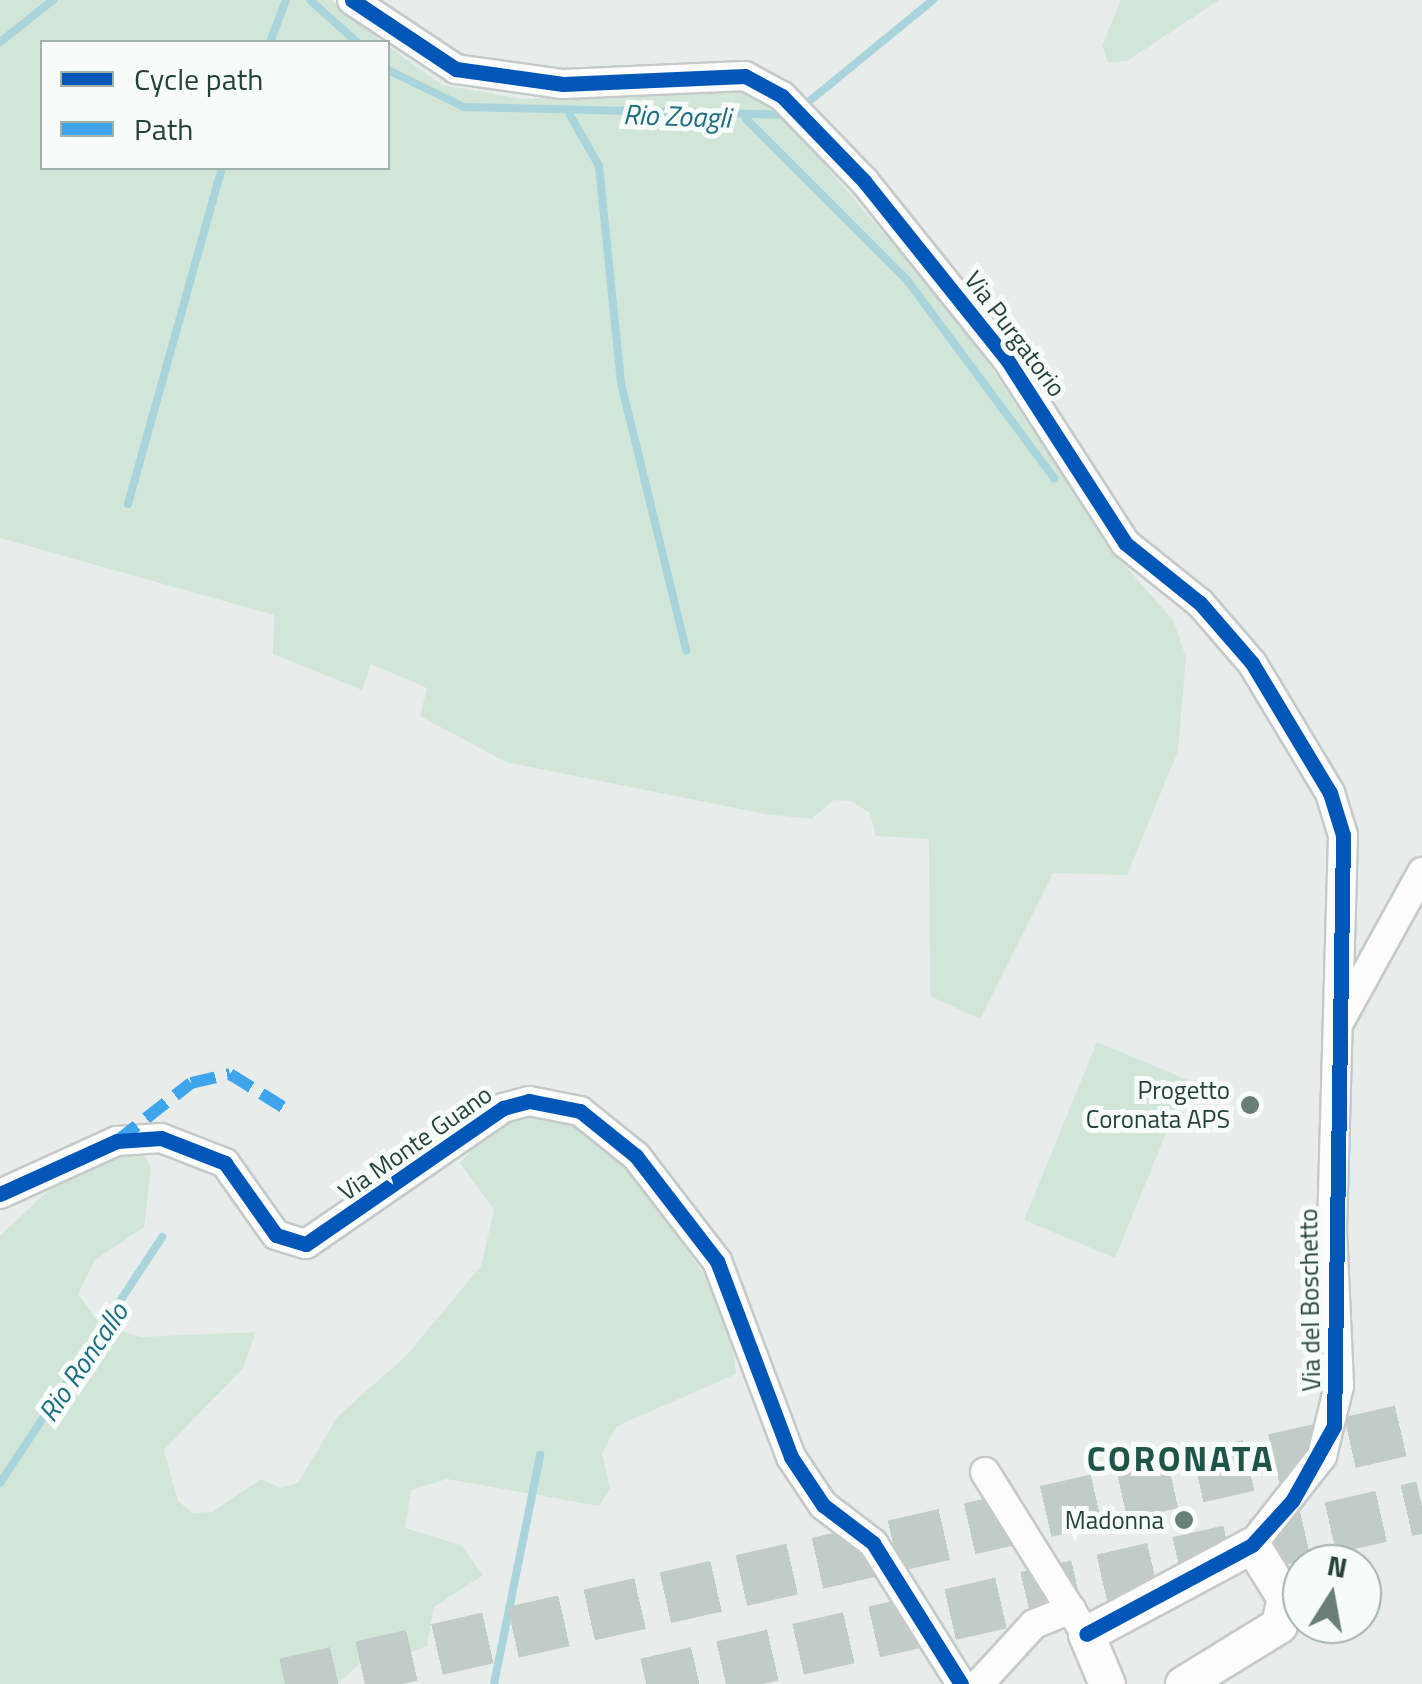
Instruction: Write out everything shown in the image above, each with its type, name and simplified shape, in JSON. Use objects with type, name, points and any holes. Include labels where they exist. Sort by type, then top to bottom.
[{"type":"street","name":"Via Purgatorio","points":[[352,0],[456,68],[563,84],[745,76],[782,96],[864,182],[1006,358],[1125,543],[1200,602],[1252,663],[1330,793],[1343,835],[1340,1019]]},
{"type":"street","name":"Via del Boschetto","points":[[1078,1622],[1252,1544],[1292,1501],[1334,1426],[1340,1019],[1422,872]]},
{"type":"street","name":"Via Monte Guano","points":[[0,1194],[117,1141],[161,1138],[225,1163],[276,1235],[306,1244],[502,1108],[529,1101],[580,1112],[636,1156],[717,1261],[791,1457],[823,1505],[872,1543],[961,1684]]},
{"type":"street","points":[[985,1472],[1078,1622],[1107,1684]]},
{"type":"street","points":[[1184,1684],[1280,1626],[1284,1598],[1252,1544]]},
{"type":"street","points":[[979,1684],[1034,1624],[1078,1622]]},
{"type":"green space","points":[[0,0],[332,0],[380,40],[40,40],[40,170],[390,170],[390,47],[442,85],[523,99],[734,89],[767,98],[961,323],[1120,560],[1173,620],[1186,657],[1178,751],[1127,875],[1053,873],[980,1019],[930,996],[929,839],[876,836],[870,813],[851,801],[834,800],[811,819],[765,814],[506,762],[420,716],[427,688],[371,664],[362,690],[273,654],[274,615],[0,538]]},
{"type":"green space","points":[[1121,0],[1219,0],[1127,61],[1108,63],[1102,45]]},
{"type":"green space","points":[[1097,1042],[1188,1080],[1115,1258],[1024,1220]]},
{"type":"green space","points":[[505,1114],[578,1117],[637,1177],[728,1310],[736,1374],[617,1426],[602,1453],[610,1489],[599,1506],[447,1479],[411,1490],[405,1528],[461,1545],[483,1575],[434,1607],[427,1646],[409,1653],[371,1654],[337,1684],[0,1684],[0,1236],[58,1181],[142,1146],[151,1169],[144,1227],[95,1260],[78,1294],[100,1324],[140,1337],[256,1332],[243,1368],[164,1450],[178,1501],[193,1513],[212,1512],[261,1479],[280,1488],[298,1483],[338,1416],[406,1356],[481,1266],[494,1210],[460,1163]]},
{"type":"waterway","points":[[0,42],[53,0]]},
{"type":"waterway","points":[[271,40],[286,0]]},
{"type":"waterway","name":"Rio Zoagli","points":[[310,0],[355,40]]},
{"type":"waterway","name":"Rio Zoagli","points":[[801,108],[933,0]]},
{"type":"waterway","name":"Rio Zoagli","points":[[390,71],[464,107],[789,115]]},
{"type":"waterway","points":[[570,115],[599,166],[621,383],[686,650]]},
{"type":"waterway","points":[[746,119],[907,280],[1054,478]]},
{"type":"waterway","points":[[128,504],[221,170]]},
{"type":"waterway","name":"Rio Roncallo","points":[[0,1483],[162,1237]]},
{"type":"waterway","points":[[494,1684],[540,1455]]},
{"type":"tunnel","points":[[285,1684],[1422,1426]]},
{"type":"tunnel","points":[[646,1684],[1422,1507]]},
{"type":"marked path","points":[[117,1141],[191,1083],[230,1074],[291,1112]]},
{"type":"cycle path","points":[[352,0],[456,69],[563,84],[745,76],[782,96],[864,181],[1006,358],[1125,543],[1200,603],[1252,663],[1330,793],[1343,835],[1334,1426],[1292,1501],[1252,1545],[1086,1634]]},
{"type":"cycle path","points":[[0,1194],[117,1141],[161,1138],[225,1163],[276,1235],[306,1244],[503,1108],[529,1101],[580,1111],[636,1156],[717,1261],[791,1457],[823,1505],[873,1543],[961,1684]]},
{"type":"place","name":"Progetto Coronata APS","points":[[1250,1105]]},
{"type":"place","name":"Madonna","points":[[1184,1520]]},
{"type":"district","name":"CORONATA","points":[[1181,1458]]}]
